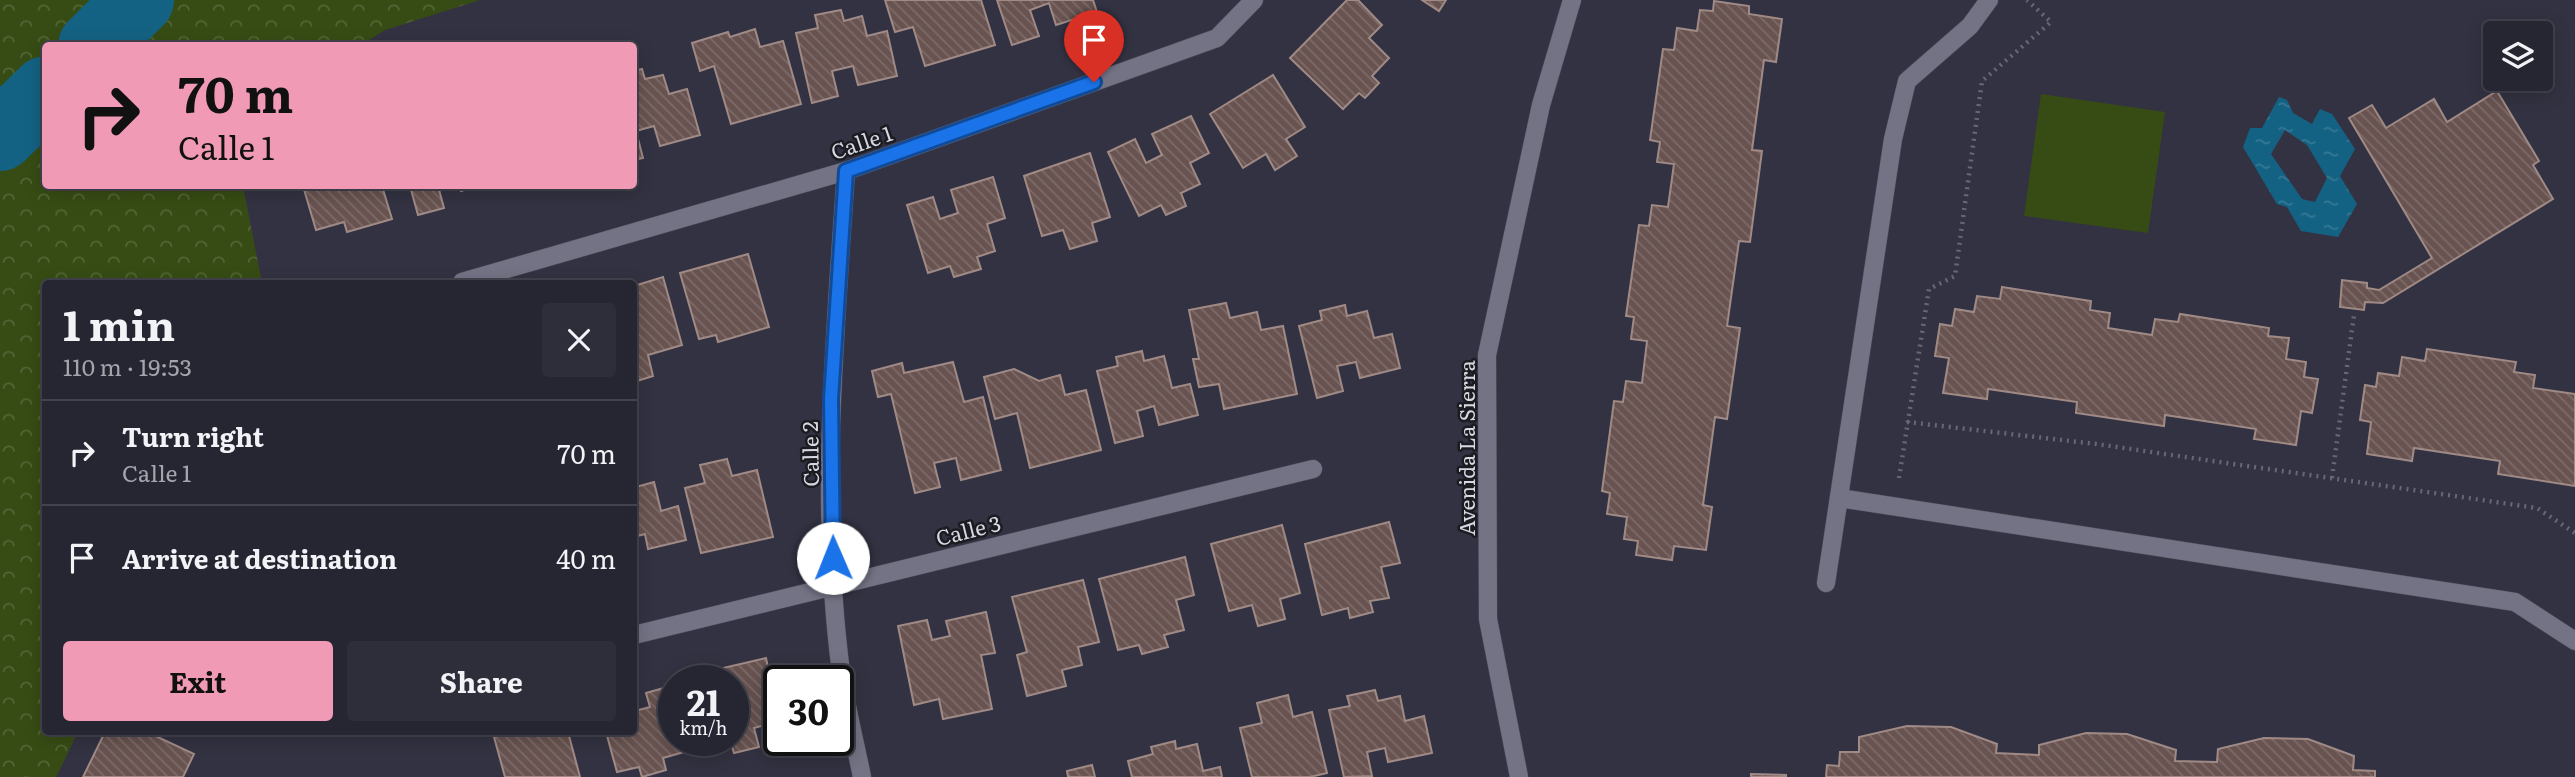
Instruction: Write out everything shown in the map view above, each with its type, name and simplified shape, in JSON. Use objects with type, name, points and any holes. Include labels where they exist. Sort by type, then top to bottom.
[{"type":"street","name":"Calle 1","points":[[469,280],[846,171],[1217,38],[1254,0]]},
{"type":"street","name":"Avenida La Sierra","points":[[1518,777],[1488,619],[1487,355],[1541,105],[1572,0]]},
{"type":"street","points":[[1826,583],[1893,138],[1907,80],[1970,26],[1989,0]]},
{"type":"street","name":"Calle 2","points":[[846,171],[831,399],[833,585],[841,673],[862,777]]},
{"type":"street","name":"Calle 3","points":[[637,634],[1313,469]]},
{"type":"street","points":[[1839,498],[2515,602],[2575,641]]},
{"type":"path","points":[[1894,507],[1929,289],[1955,276],[1983,81],[2051,22],[2027,0]]},
{"type":"path","points":[[2332,478],[2354,315]]},
{"type":"path","points":[[1907,422],[2096,444],[2537,508],[2575,533]]},
{"type":"green space","points":[[0,0],[480,0],[385,30],[366,42],[42,42],[42,189],[244,189],[261,280],[42,280],[42,735],[77,735],[56,777],[0,777]]},
{"type":"green space","points":[[2041,94],[2165,112],[2148,233],[2024,216]]},
{"type":"water","points":[[2279,97],[2287,100],[2293,113],[2312,124],[2320,109],[2332,114],[2355,149],[2340,176],[2357,204],[2338,237],[2301,231],[2287,207],[2277,204],[2243,147],[2250,128],[2262,128]],"holes":[[[2285,130],[2307,145],[2327,178],[2315,202],[2302,199],[2271,154]]]},
{"type":"building","points":[[885,0],[981,0],[995,45],[925,66],[913,27],[895,32]]},
{"type":"building","points":[[997,0],[1093,0],[1097,12],[1056,25],[1049,3],[1030,10],[1039,36],[1012,45]]},
{"type":"building","points":[[1347,0],[1358,0],[1382,25],[1369,38],[1389,58],[1372,76],[1379,83],[1365,98],[1359,93],[1343,109],[1290,58]]},
{"type":"building","points":[[1422,0],[1446,0],[1439,11]]},
{"type":"building","points":[[1714,1],[1749,6],[1749,14],[1782,19],[1776,62],[1764,60],[1752,150],[1762,151],[1750,242],[1739,241],[1727,326],[1740,328],[1727,419],[1715,417],[1703,505],[1712,507],[1706,550],[1674,546],[1672,560],[1636,555],[1638,541],[1624,539],[1627,517],[1607,514],[1610,493],[1602,491],[1614,401],[1623,402],[1626,381],[1642,383],[1647,341],[1631,339],[1634,317],[1626,316],[1639,225],[1649,226],[1652,205],[1668,207],[1674,164],[1657,162],[1660,142],[1650,140],[1663,49],[1674,50],[1677,28],[1697,31],[1700,10],[1713,11]]},
{"type":"building","points":[[841,10],[844,21],[862,16],[867,36],[887,31],[897,76],[858,85],[853,66],[832,71],[838,96],[812,103],[796,33],[818,28],[815,15]]},
{"type":"building","points":[[755,29],[760,47],[783,41],[801,104],[731,124],[714,66],[700,71],[692,43],[728,32],[730,37]]},
{"type":"building","points":[[642,69],[645,79],[663,75],[669,94],[687,89],[700,135],[660,146],[654,126],[637,131],[637,70]]},
{"type":"building","points":[[1273,75],[1305,127],[1286,139],[1297,156],[1275,170],[1266,154],[1243,168],[1210,114]]},
{"type":"building","points":[[2497,91],[2539,161],[2533,165],[2553,199],[2383,303],[2365,302],[2364,310],[2340,307],[2342,280],[2367,283],[2367,288],[2379,290],[2432,258],[2349,118],[2372,105],[2386,128],[2434,99],[2447,122]]},
{"type":"building","points":[[1191,116],[1209,153],[1190,163],[1200,184],[1181,193],[1186,206],[1166,215],[1161,205],[1139,216],[1108,152],[1135,139],[1146,163],[1162,155],[1152,134]]},
{"type":"building","points":[[637,135],[643,158],[637,159]]},
{"type":"building","points":[[1090,153],[1110,217],[1092,223],[1097,241],[1070,249],[1063,230],[1042,236],[1024,176]]},
{"type":"building","points":[[993,177],[1005,218],[987,224],[995,251],[977,257],[981,269],[954,277],[950,266],[928,273],[907,205],[933,197],[940,219],[958,213],[951,190]]},
{"type":"building","points":[[304,189],[383,189],[392,219],[347,232],[344,222],[316,230]]},
{"type":"building","points":[[411,189],[439,189],[444,208],[418,215]]},
{"type":"building","points":[[748,254],[769,327],[718,342],[716,335],[699,339],[680,273]]},
{"type":"building","points":[[663,277],[682,345],[648,355],[653,376],[637,381],[637,285]]},
{"type":"building","points":[[2002,287],[2091,301],[2090,310],[2110,313],[2108,328],[2152,335],[2155,319],[2178,322],[2180,314],[2269,328],[2268,336],[2289,338],[2286,359],[2306,362],[2304,377],[2318,379],[2312,413],[2301,411],[2296,445],[2254,439],[2256,429],[2165,415],[2164,426],[2076,413],[2077,402],[1988,389],[1987,399],[1943,393],[1949,358],[1935,356],[1940,324],[1952,326],[1955,309],[1974,312],[1977,296],[2000,299]]},
{"type":"building","points":[[1226,303],[1230,318],[1257,312],[1261,330],[1283,326],[1297,394],[1224,409],[1219,384],[1199,387],[1193,359],[1199,359],[1189,310]]},
{"type":"building","points":[[1345,305],[1347,316],[1367,311],[1374,338],[1392,334],[1400,368],[1360,378],[1356,362],[1337,366],[1343,391],[1317,398],[1299,326],[1322,320],[1320,311]]},
{"type":"building","points":[[2427,349],[2516,362],[2514,372],[2535,375],[2533,388],[2575,394],[2575,486],[2498,474],[2500,461],[2414,448],[2412,461],[2367,454],[2371,422],[2360,420],[2365,385],[2376,387],[2378,373],[2399,376],[2402,357],[2425,361]]},
{"type":"building","points":[[1142,351],[1144,361],[1164,356],[1172,388],[1190,384],[1198,415],[1159,425],[1154,406],[1137,411],[1143,436],[1115,443],[1097,371],[1118,366],[1116,357]]},
{"type":"building","points":[[953,362],[964,402],[983,397],[1001,470],[961,480],[956,458],[934,463],[940,487],[915,493],[891,394],[878,397],[872,371],[902,363],[904,373]]},
{"type":"building","points":[[1014,369],[1039,381],[1060,375],[1065,395],[1086,390],[1101,450],[1030,468],[1017,413],[995,419],[984,377]]},
{"type":"building","points":[[727,459],[732,476],[757,470],[773,537],[701,553],[685,488],[705,483],[700,465]]},
{"type":"building","points":[[654,482],[661,511],[678,506],[686,540],[648,549],[645,534],[637,536],[637,487]]},
{"type":"building","points":[[1389,522],[1400,563],[1381,567],[1389,598],[1370,601],[1373,612],[1350,618],[1348,608],[1322,615],[1305,544]]},
{"type":"building","points":[[1282,525],[1300,593],[1280,599],[1285,619],[1258,626],[1252,605],[1229,611],[1211,544]]},
{"type":"building","points":[[1185,557],[1194,595],[1176,600],[1184,630],[1164,635],[1168,647],[1142,654],[1139,645],[1118,650],[1099,579]]},
{"type":"building","points":[[1083,580],[1099,642],[1078,647],[1082,665],[1062,670],[1066,686],[1027,696],[1017,655],[1027,652],[1012,597]]},
{"type":"building","points":[[986,612],[995,653],[981,655],[992,709],[943,719],[939,699],[914,705],[898,626],[927,620],[932,640],[950,636],[946,621]]},
{"type":"building","points":[[766,658],[767,665],[763,665],[763,725],[754,728],[759,747],[749,749],[749,665],[736,665]]},
{"type":"building","points":[[658,690],[658,756],[670,756],[663,758],[666,770],[642,777],[639,767],[617,772],[607,735],[637,735],[637,710],[650,707],[646,693]]},
{"type":"building","points":[[1375,690],[1378,701],[1400,696],[1405,721],[1424,716],[1432,753],[1388,762],[1385,748],[1367,752],[1372,776],[1344,777],[1329,710],[1350,706],[1347,696]]},
{"type":"building","points":[[1288,695],[1293,717],[1312,712],[1327,773],[1310,777],[1252,777],[1240,728],[1262,723],[1257,703]]},
{"type":"building","points":[[1907,726],[1951,727],[1997,744],[1996,753],[2039,755],[2039,745],[2086,733],[2127,734],[2176,750],[2175,761],[2217,762],[2218,749],[2264,738],[2308,739],[2354,756],[2353,770],[2375,771],[2375,777],[1826,777],[1827,765],[1839,766],[1840,752],[1859,752],[1859,737]]},
{"type":"building","points":[[104,735],[153,735],[194,754],[183,777],[83,777]]},
{"type":"building","points":[[569,735],[580,777],[505,777],[494,737]]},
{"type":"building","points":[[1175,741],[1176,749],[1197,744],[1203,771],[1220,767],[1222,777],[1132,777],[1128,761],[1153,754],[1151,747]]},
{"type":"building","points":[[1092,765],[1095,777],[1068,777],[1067,771]]},
{"type":"building","points":[[1751,774],[1786,775],[1786,777],[1751,777]]},
{"type":"waterway","points":[[97,42],[139,0]]},
{"type":"waterway","points":[[0,136],[42,95]]},
{"type":"route","points":[[833,558],[831,399],[846,171],[1094,82]]}]
